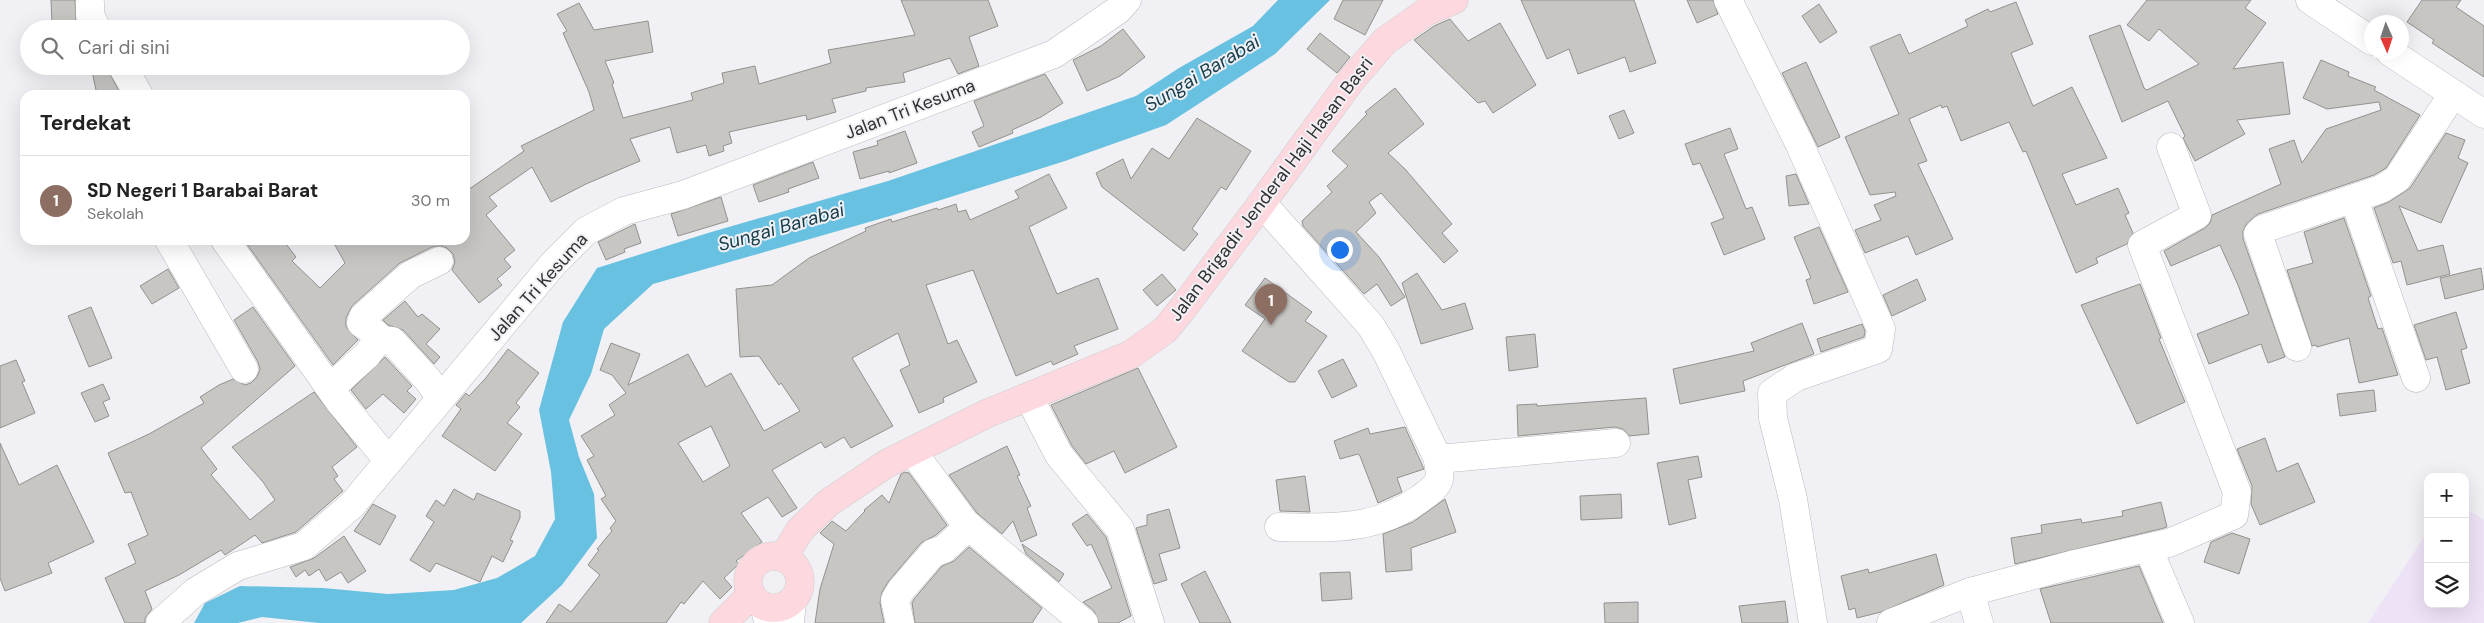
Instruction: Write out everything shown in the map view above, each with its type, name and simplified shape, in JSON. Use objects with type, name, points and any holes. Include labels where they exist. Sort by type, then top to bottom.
[{"type":"main road","name":"Jalan Brigadir Jenderal Haji Hasan Basri","points":[[782,558],[800,530],[828,503],[886,464],[986,414],[1130,355],[1165,330],[1184,308],[1352,80],[1386,41],[1426,12],[1454,0]]},
{"type":"main road","points":[[722,623],[762,608],[782,606],[791,611],[799,587],[799,578],[790,562],[782,558],[765,558],[757,562],[748,577],[762,608]]},
{"type":"street","name":"Jalan Tri Kesuma","points":[[160,623],[195,592],[238,566],[304,546],[352,505],[440,397],[553,264],[586,231],[624,211],[683,195],[1054,54],[1118,10],[1127,0]]},
{"type":"street","points":[[1728,0],[1800,144],[1881,328],[1878,349],[1796,377],[1772,393],[1773,418],[1793,499],[1814,623]]},
{"type":"street","points":[[2310,0],[2364,36]]},
{"type":"street","points":[[90,3],[90,15],[92,20]]},
{"type":"street","points":[[2402,60],[2484,114]]},
{"type":"street","points":[[127,75],[136,90]]},
{"type":"street","points":[[2297,347],[2258,234],[2263,229],[2354,199],[2381,189],[2397,180],[2453,94]]},
{"type":"street","points":[[1891,623],[1970,592],[2071,564],[2170,543],[2234,515],[2238,492],[2142,245],[2197,215],[2171,147]]},
{"type":"street","points":[[2354,199],[2416,378]]},
{"type":"street","points":[[1262,203],[1371,326],[1386,351],[1438,460],[1439,478],[1432,490],[1404,511],[1385,519],[1340,528],[1279,527]]},
{"type":"street","points":[[172,245],[244,369]]},
{"type":"street","points":[[228,245],[330,388],[388,460]]},
{"type":"street","points":[[378,340],[376,334],[361,323],[363,317],[410,275],[439,261]]},
{"type":"street","points":[[378,340],[392,341],[428,380],[440,397]]},
{"type":"street","points":[[330,388],[367,354],[378,340]]},
{"type":"street","points":[[1029,397],[1059,456],[1120,528],[1150,623]]},
{"type":"street","points":[[1438,460],[1616,443]]},
{"type":"street","points":[[912,451],[968,526],[1084,623]]},
{"type":"street","points":[[900,623],[895,600],[901,590],[933,553],[944,549],[968,526]]},
{"type":"street","points":[[2148,548],[2180,623]]},
{"type":"street","points":[[1970,592],[1979,623]]},
{"type":"shaded area","points":[[2469,511],[2484,520],[2484,623],[2368,623],[2424,537],[2424,608],[2469,608]]},
{"type":"water","name":"Sungai Barabai","points":[[1278,0],[1330,0],[1275,54],[1166,125],[1065,161],[890,216],[653,284],[604,329],[591,374],[569,420],[579,457],[594,494],[597,538],[562,585],[521,623],[319,623],[262,617],[238,623],[194,623],[205,603],[240,586],[323,588],[388,594],[454,590],[497,578],[535,556],[555,519],[551,472],[539,410],[563,322],[597,268],[708,233],[888,181],[1136,96],[1179,68],[1253,26]]},
{"type":"building","points":[[51,0],[75,0],[76,20],[52,20]]},
{"type":"building","points":[[901,0],[988,0],[998,26],[969,37],[979,66],[958,74],[950,58],[903,73],[905,82],[866,88],[866,91],[832,99],[836,112],[807,120],[806,115],[729,132],[732,143],[723,146],[724,151],[709,156],[706,145],[677,153],[670,127],[630,139],[640,161],[586,184],[551,202],[532,167],[489,197],[497,206],[486,215],[515,250],[504,259],[511,267],[497,279],[502,285],[479,303],[452,270],[455,262],[453,254],[447,248],[441,246],[432,247],[400,263],[352,306],[346,318],[346,327],[358,340],[333,365],[248,245],[287,245],[296,257],[292,261],[320,288],[345,263],[335,245],[470,245],[470,189],[524,151],[521,146],[594,110],[589,92],[563,33],[567,31],[557,14],[579,3],[594,30],[648,21],[653,52],[605,61],[614,83],[612,84],[623,118],[693,100],[691,93],[724,83],[722,73],[755,66],[759,84],[831,63],[828,50],[915,35]]},
{"type":"building","points":[[1343,0],[1383,0],[1365,35],[1334,19]]},
{"type":"building","points":[[1521,0],[1634,0],[1656,63],[1630,72],[1625,57],[1578,74],[1569,49],[1547,59]]},
{"type":"building","points":[[1687,0],[1713,0],[1718,14],[1697,23]]},
{"type":"building","points":[[2147,0],[2251,0],[2245,8],[2266,23],[2233,69],[2283,62],[2290,114],[2237,120],[2245,134],[2195,161],[2183,138],[2185,136],[2168,101],[2122,122],[2089,36],[2120,25],[2144,88],[2147,90],[2199,64],[2159,29],[2149,41],[2127,25]]},
{"type":"building","points":[[2422,0],[2461,0],[2456,7],[2484,26],[2484,77],[2432,43],[2434,40],[2409,23],[2409,19]]},
{"type":"building","points":[[2016,2],[2033,44],[2011,53],[2033,106],[2072,87],[2107,158],[2062,174],[2076,205],[2118,188],[2129,213],[2125,215],[2133,233],[2127,244],[2096,258],[2098,263],[2076,273],[2026,151],[2023,152],[2009,122],[1961,141],[1947,106],[1942,108],[1941,105],[1909,119],[1927,161],[1918,164],[1953,239],[1916,255],[1908,236],[1865,253],[1855,230],[1881,220],[1874,205],[1896,196],[1895,192],[1870,195],[1845,137],[1899,114],[1870,47],[1900,34],[1909,54],[1968,26],[1965,20],[1988,9],[1990,12]]},
{"type":"building","points":[[1819,4],[1837,32],[1820,43],[1802,16]]},
{"type":"building","points":[[1450,19],[1468,41],[1500,23],[1536,85],[1493,113],[1485,101],[1478,103],[1414,40],[1434,26]]},
{"type":"building","points":[[1123,29],[1145,57],[1120,76],[1087,91],[1073,60],[1101,46]]},
{"type":"building","points":[[1320,33],[1350,57],[1337,73],[1307,49]]},
{"type":"building","points":[[2321,60],[2349,72],[2348,76],[2376,87],[2374,90],[2420,115],[2386,168],[2374,175],[2258,214],[2247,223],[2243,231],[2243,239],[2285,357],[2268,363],[2261,344],[2209,364],[2197,334],[2249,314],[2238,285],[2220,245],[2171,266],[2164,251],[2205,228],[2210,223],[2212,215],[2281,184],[2269,149],[2294,140],[2302,163],[2326,129],[2381,110],[2379,102],[2327,109],[2303,98]]},
{"type":"building","points":[[1806,62],[1840,137],[1818,147],[1782,73]]},
{"type":"building","points":[[1045,74],[1063,103],[1041,117],[1012,130],[1013,133],[979,147],[972,132],[984,126],[974,101]]},
{"type":"building","points":[[93,75],[111,75],[118,90],[96,90]]},
{"type":"building","points":[[1395,88],[1424,124],[1388,153],[1405,169],[1452,224],[1442,233],[1458,251],[1444,263],[1381,193],[1369,202],[1376,213],[1356,232],[1379,257],[1405,297],[1391,306],[1377,284],[1364,294],[1303,226],[1302,221],[1332,192],[1327,186],[1348,166],[1332,151],[1367,114],[1365,112]]},
{"type":"building","points":[[1624,110],[1634,133],[1619,139],[1609,116]]},
{"type":"building","points":[[1197,118],[1251,151],[1226,190],[1221,187],[1192,229],[1198,234],[1184,251],[1102,187],[1096,173],[1123,159],[1131,179],[1152,148],[1169,159]]},
{"type":"building","points":[[1730,128],[1738,149],[1724,154],[1746,209],[1752,207],[1765,239],[1724,255],[1711,223],[1724,218],[1700,163],[1693,165],[1685,144]]},
{"type":"building","points":[[905,131],[917,163],[889,173],[889,171],[860,179],[853,152],[878,145],[877,141]]},
{"type":"building","points":[[2446,133],[2465,140],[2458,158],[2468,163],[2441,223],[2399,206],[2418,251],[2443,245],[2450,274],[2407,285],[2401,261],[2393,263],[2374,208],[2389,202],[2410,188]]},
{"type":"building","points":[[813,162],[819,178],[788,189],[789,192],[759,202],[753,185]]},
{"type":"building","points":[[1049,174],[1067,208],[1029,227],[1057,294],[1098,278],[1118,329],[1074,346],[1078,354],[1053,365],[1051,361],[1016,376],[973,270],[926,285],[948,344],[957,340],[977,382],[943,398],[944,402],[919,413],[900,370],[910,365],[898,333],[852,358],[893,426],[851,448],[844,437],[825,448],[821,442],[772,470],[797,508],[782,517],[768,497],[741,513],[762,542],[736,561],[739,564],[724,578],[732,587],[720,599],[703,581],[684,604],[681,602],[666,623],[546,623],[559,604],[571,612],[600,575],[588,565],[599,550],[597,549],[612,531],[610,528],[616,521],[601,499],[606,496],[587,460],[594,456],[581,436],[615,415],[609,405],[626,393],[612,375],[600,370],[611,343],[640,354],[628,385],[688,354],[706,387],[731,373],[764,431],[800,411],[781,383],[779,385],[759,356],[740,357],[736,289],[772,285],[809,258],[866,231],[865,228],[891,219],[892,222],[956,204],[958,212],[966,210],[970,220],[1019,198],[1015,191]],"holes":[[[711,426],[730,466],[703,482],[678,443]]]},
{"type":"building","points":[[1796,174],[1809,204],[1789,206],[1786,176]]},
{"type":"building","points":[[721,197],[728,221],[678,236],[671,214]]},
{"type":"building","points":[[2344,218],[2371,296],[2368,298],[2378,329],[2382,328],[2398,375],[2359,383],[2349,338],[2317,347],[2316,345],[2312,346],[2287,270],[2313,263],[2304,232]]},
{"type":"building","points":[[635,224],[641,243],[624,249],[625,252],[606,260],[598,242]]},
{"type":"building","points":[[1819,227],[1848,292],[1814,304],[1806,280],[1811,278],[1794,237]]},
{"type":"building","points":[[2481,268],[2484,289],[2445,299],[2440,278]]},
{"type":"building","points":[[168,269],[179,288],[152,304],[140,286]]},
{"type":"building","points":[[1417,273],[1442,310],[1465,303],[1473,329],[1421,344],[1402,283]]},
{"type":"building","points":[[1162,274],[1176,290],[1157,306],[1143,290]]},
{"type":"building","points":[[1265,278],[1312,312],[1305,321],[1327,336],[1295,382],[1289,382],[1242,351],[1265,319],[1245,305]]},
{"type":"building","points":[[1917,279],[1926,300],[1892,316],[1883,295]]},
{"type":"building","points":[[2140,284],[2161,338],[2159,339],[2185,402],[2137,424],[2081,305]]},
{"type":"building","points":[[405,301],[418,317],[422,314],[440,329],[426,344],[440,357],[434,364],[403,330],[388,325],[383,320]]},
{"type":"building","points":[[91,307],[112,358],[89,367],[68,316]]},
{"type":"building","points":[[253,307],[295,366],[201,448],[217,469],[211,475],[250,520],[275,500],[263,482],[232,447],[314,392],[357,447],[332,467],[338,476],[334,479],[343,491],[296,532],[262,543],[255,535],[225,555],[221,550],[179,575],[145,591],[152,609],[145,618],[145,623],[125,623],[105,578],[136,563],[128,544],[148,535],[131,492],[125,493],[108,453],[149,434],[204,403],[200,397],[219,385],[233,379],[245,385],[251,383],[257,377],[260,369],[258,362],[234,320]]},
{"type":"building","points":[[2456,312],[2467,348],[2461,350],[2470,383],[2446,390],[2437,357],[2426,360],[2414,325]]},
{"type":"building","points":[[1802,323],[1814,354],[1743,381],[1745,391],[1680,404],[1673,369],[1754,351],[1751,343]]},
{"type":"building","points":[[1862,324],[1865,331],[1864,337],[1821,352],[1817,339]]},
{"type":"building","points":[[1535,334],[1538,367],[1509,371],[1506,337]]},
{"type":"building","points":[[508,349],[539,373],[516,403],[520,407],[507,423],[522,434],[495,471],[442,436],[461,409],[456,405],[466,393],[469,396],[485,379]]},
{"type":"building","points":[[385,357],[412,386],[407,391],[416,399],[404,413],[383,394],[366,409],[351,390]]},
{"type":"building","points":[[1343,359],[1357,386],[1332,398],[1318,371]]},
{"type":"building","points":[[16,360],[25,381],[22,382],[35,413],[0,428],[0,366]]},
{"type":"building","points":[[1138,368],[1177,447],[1125,473],[1114,451],[1086,464],[1072,446],[1051,405]]},
{"type":"building","points":[[103,384],[110,399],[103,402],[109,416],[95,422],[81,393]]},
{"type":"building","points":[[2374,390],[2376,411],[2340,416],[2337,394]]},
{"type":"building","points":[[1646,398],[1649,434],[1629,436],[1623,429],[1615,427],[1518,436],[1517,405],[1537,404],[1537,406]]},
{"type":"building","points":[[1405,427],[1424,469],[1397,478],[1402,492],[1378,503],[1360,456],[1358,454],[1340,459],[1334,441],[1368,428],[1370,434]]},
{"type":"building","points":[[2265,438],[2277,472],[2298,463],[2315,502],[2260,525],[2251,504],[2252,486],[2237,449]]},
{"type":"building","points":[[0,443],[19,485],[57,465],[94,542],[48,563],[52,573],[5,591],[0,578]]},
{"type":"building","points":[[1007,446],[1020,475],[1017,476],[1031,506],[1027,508],[1037,535],[1021,542],[1013,521],[1002,534],[977,513],[949,475]]},
{"type":"building","points":[[1698,456],[1702,477],[1688,480],[1696,518],[1669,525],[1657,463]]},
{"type":"building","points":[[909,473],[947,525],[936,535],[921,543],[888,582],[882,592],[880,603],[884,623],[815,623],[820,589],[834,544],[820,533],[832,521],[846,531],[864,510],[882,495],[889,503],[901,474]]},
{"type":"building","points":[[1305,476],[1310,512],[1280,511],[1276,480]]},
{"type":"building","points":[[454,489],[474,500],[477,493],[520,511],[520,518],[510,540],[513,541],[503,562],[492,556],[480,582],[436,563],[430,572],[410,560],[434,522],[426,516],[436,500],[444,506]]},
{"type":"building","points":[[1621,494],[1622,518],[1581,520],[1580,496]]},
{"type":"building","points":[[1445,499],[1456,532],[1411,548],[1412,570],[1386,572],[1383,534],[1413,522]]},
{"type":"building","points":[[2161,502],[2167,527],[2015,564],[2011,538],[2042,533],[2041,525],[2081,519],[2082,523],[2123,516],[2122,511]]},
{"type":"building","points":[[373,504],[396,516],[380,545],[354,531]]},
{"type":"building","points":[[1169,509],[1180,548],[1159,554],[1167,580],[1154,584],[1136,528],[1147,525],[1147,515]]},
{"type":"building","points":[[1087,514],[1106,537],[1131,616],[1118,623],[1099,623],[1094,611],[1083,602],[1112,588],[1091,544],[1087,546],[1072,524]]},
{"type":"building","points":[[2232,533],[2250,539],[2239,574],[2204,562],[2211,542]]},
{"type":"building","points":[[344,536],[366,571],[348,583],[341,572],[326,581],[319,569],[309,576],[305,570],[296,577],[290,567],[314,558]]},
{"type":"building","points":[[1022,544],[1064,574],[1059,582],[1026,554]]},
{"type":"building","points":[[969,547],[1042,608],[1032,623],[915,623],[912,603],[914,599],[942,566],[954,561]]},
{"type":"building","points":[[1936,554],[1944,585],[1881,612],[1857,618],[1855,608],[1849,610],[1841,576],[1868,569],[1869,573]]},
{"type":"building","points":[[2139,566],[2163,623],[2051,623],[2040,589]]},
{"type":"building","points":[[1205,571],[1231,623],[1200,623],[1181,584]]},
{"type":"building","points":[[1350,572],[1352,599],[1322,601],[1320,573]]},
{"type":"building","points":[[1785,601],[1788,623],[1742,623],[1739,606]]},
{"type":"building","points":[[1638,602],[1638,623],[1605,623],[1604,603]]},
{"type":"place","name":"SD Negeri 1 Barabai Barat","points":[[1271,325]]}]
